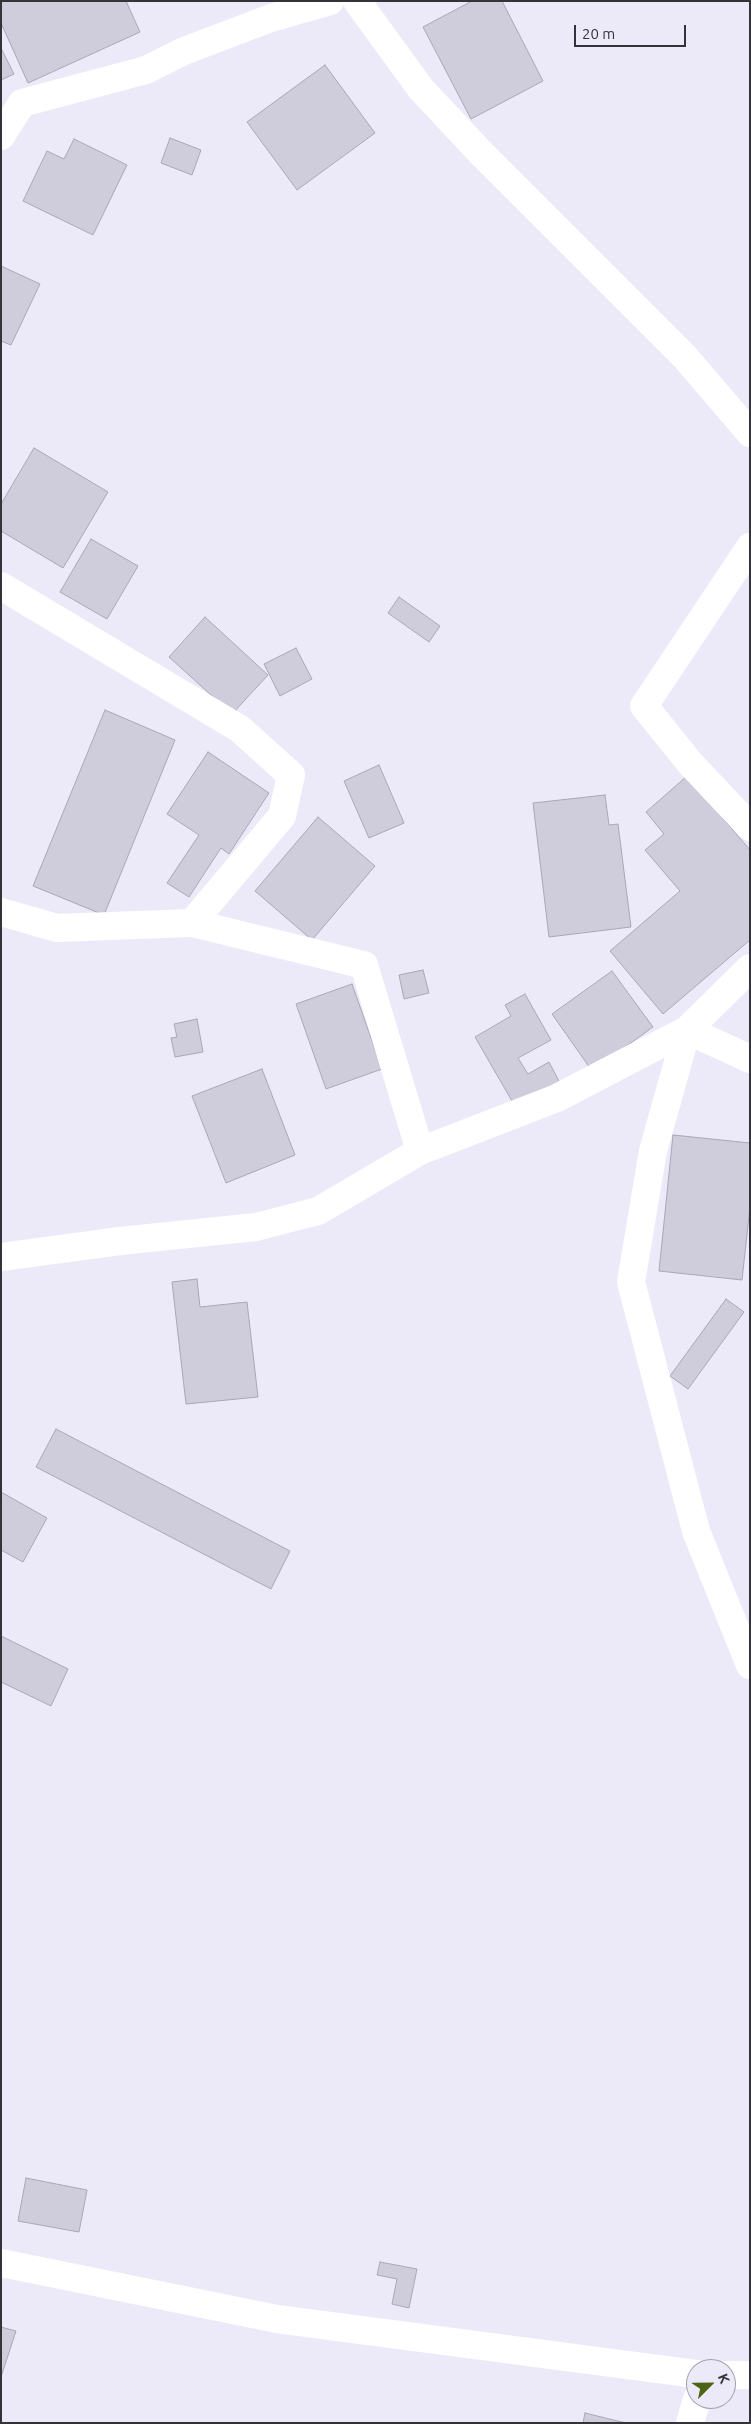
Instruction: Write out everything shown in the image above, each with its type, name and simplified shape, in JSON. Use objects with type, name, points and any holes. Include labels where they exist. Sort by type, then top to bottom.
[{"type":"street","points":[[1,136],[22,103],[146,70],[184,51],[271,18],[330,1]]},
{"type":"street","points":[[357,1],[421,89],[480,152],[685,357],[750,433]]},
{"type":"street","points":[[750,547],[644,706],[690,763],[750,827]]},
{"type":"street","points":[[1,586],[240,729],[291,776],[282,816],[192,923]]},
{"type":"street","points":[[1,912],[58,928],[192,923],[364,965],[420,1151]]},
{"type":"street","points":[[1,1257],[120,1241],[256,1227],[318,1212],[420,1151],[557,1098],[687,1030],[750,968]]},
{"type":"street","points":[[687,1030],[750,1059]]},
{"type":"street","points":[[687,1030],[653,1150],[631,1282],[696,1531],[750,1665]]},
{"type":"street","points":[[1,2263],[277,2319],[686,2373]]},
{"type":"street","points":[[736,2375],[750,2376]]},
{"type":"street","points":[[690,2423],[694,2409]]},
{"type":"building","points":[[1,1],[126,1],[140,32],[28,83],[1,23]]},
{"type":"building","points":[[472,1],[502,1],[543,81],[471,119],[423,27]]},
{"type":"building","points":[[1,48],[14,74],[1,80]]},
{"type":"building","points":[[325,65],[375,133],[297,190],[247,122]]},
{"type":"building","points":[[170,138],[201,150],[192,175],[161,163]]},
{"type":"building","points":[[74,139],[127,165],[93,235],[23,201],[47,151],[64,159]]},
{"type":"building","points":[[1,266],[40,284],[11,345],[1,341]]},
{"type":"building","points":[[34,448],[108,492],[63,568],[1,531],[1,504]]},
{"type":"building","points":[[91,539],[138,566],[107,619],[60,592]]},
{"type":"building","points":[[399,597],[440,626],[429,642],[388,613]]},
{"type":"building","points":[[205,617],[268,675],[232,714],[169,657]]},
{"type":"building","points":[[296,648],[312,679],[280,696],[264,664]]},
{"type":"building","points":[[105,710],[175,740],[104,915],[33,886]]},
{"type":"building","points":[[208,752],[269,793],[229,854],[221,848],[189,897],[167,883],[199,835],[167,814]]},
{"type":"building","points":[[379,765],[404,823],[369,838],[344,781]]},
{"type":"building","points":[[687,776],[750,850],[750,940],[663,1014],[610,951],[680,891],[645,850],[664,834],[646,812]]},
{"type":"building","points":[[605,795],[609,825],[618,824],[631,927],[549,937],[533,803]]},
{"type":"building","points":[[318,817],[375,866],[312,940],[255,891]]},
{"type":"building","points":[[423,970],[429,993],[404,999],[399,975]]},
{"type":"building","points":[[612,971],[653,1027],[592,1071],[552,1014]]},
{"type":"building","points":[[352,984],[382,1069],[326,1089],[296,1004]]},
{"type":"building","points":[[525,994],[551,1040],[518,1058],[528,1074],[549,1062],[560,1083],[516,1108],[475,1037],[511,1016],[505,1005]]},
{"type":"building","points":[[197,1019],[203,1052],[175,1057],[171,1038],[177,1037],[174,1024]]},
{"type":"building","points":[[262,1069],[295,1155],[226,1183],[192,1096]]},
{"type":"building","points":[[673,1135],[750,1143],[750,1207],[742,1280],[659,1271]]},
{"type":"building","points":[[197,1279],[200,1307],[247,1302],[258,1397],[186,1404],[172,1282]]},
{"type":"building","points":[[726,1299],[744,1312],[688,1389],[670,1376]]},
{"type":"building","points":[[56,1429],[290,1551],[271,1589],[36,1467]]},
{"type":"building","points":[[1,1492],[47,1518],[23,1562],[1,1550]]},
{"type":"building","points":[[1,1636],[68,1669],[51,1706],[1,1682]]},
{"type":"building","points":[[26,2178],[87,2190],[79,2232],[18,2221]]},
{"type":"building","points":[[380,2262],[417,2269],[409,2308],[392,2304],[397,2279],[377,2275]]},
{"type":"building","points":[[1,2327],[16,2331],[1,2377]]},
{"type":"building","points":[[585,2413],[626,2423],[583,2423]]}]
